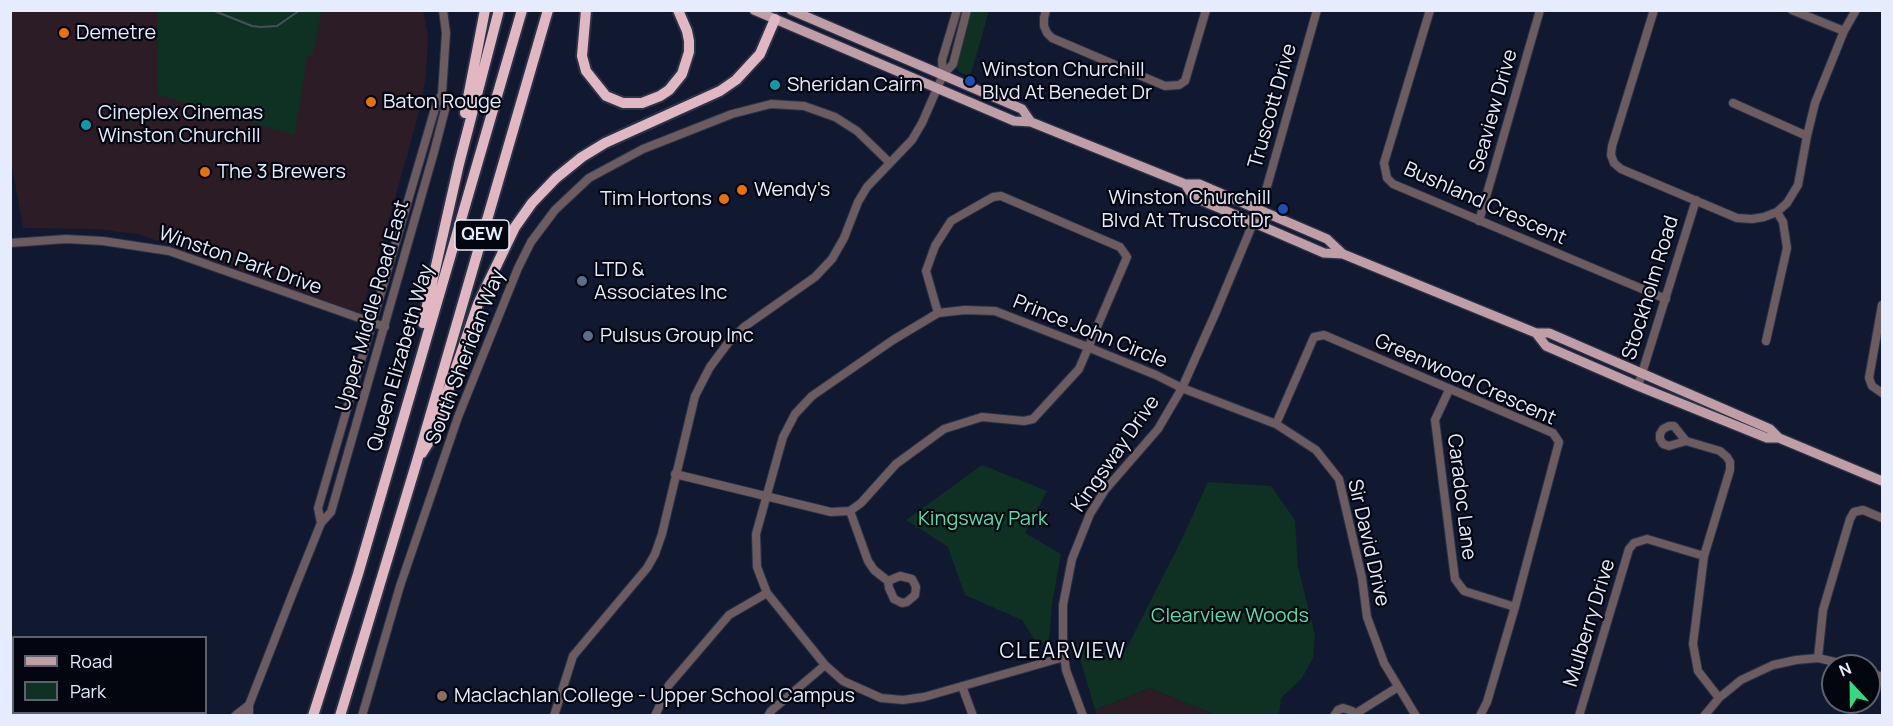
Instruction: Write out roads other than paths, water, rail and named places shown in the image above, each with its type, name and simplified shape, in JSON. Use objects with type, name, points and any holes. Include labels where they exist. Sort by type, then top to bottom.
[{"type":"highway","points":[[459,164],[460,144],[485,10]]},
{"type":"highway","points":[[419,362],[420,334],[459,164],[499,10]]},
{"type":"highway","name":"Queen Elizabeth Way","points":[[313,716],[358,574],[522,10]]},
{"type":"highway","name":"QEW","points":[[340,716],[548,10]]},
{"type":"highway","points":[[586,10],[582,56],[586,71],[606,96],[623,103],[642,103],[669,90],[682,74],[689,51],[689,41],[678,10]]},
{"type":"highway","points":[[417,461],[432,437],[478,304],[515,227],[532,203],[556,178],[605,142],[720,91],[736,80],[760,54],[776,15]]},
{"type":"main road","points":[[754,10],[776,15],[1014,121],[1031,122],[1185,184],[1199,184],[1328,238],[1343,254]]},
{"type":"main road","points":[[791,10],[1022,109],[1031,122]]},
{"type":"main road","points":[[1185,184],[1193,197],[1324,253],[1343,254],[1536,333],[1549,333],[1643,372],[1770,429],[1779,438],[1882,481]]},
{"type":"main road","points":[[1536,333],[1546,346],[1638,386],[1767,438],[1779,438]]},
{"type":"street","name":"Upper Middle Road East","points":[[249,716],[249,705],[321,523],[331,512],[446,106],[442,94],[446,33],[442,10]]},
{"type":"street","points":[[943,75],[942,60],[957,10]]},
{"type":"street","points":[[554,716],[573,656],[655,554],[662,534],[695,396],[710,367],[728,343],[744,327],[815,277],[832,259],[867,187],[915,136],[943,75],[952,64],[967,10]]},
{"type":"street","points":[[1046,10],[1044,27],[1052,38],[1165,86],[1179,85],[1185,81],[1206,10]]},
{"type":"street","name":"Truscott Drive","points":[[1253,222],[1264,197],[1317,10]]},
{"type":"street","name":"Bushland Crescent","points":[[1430,10],[1384,164],[1387,178],[1393,184],[1479,222],[1666,300]]},
{"type":"street","name":"Seaview Drive","points":[[1479,222],[1540,10]]},
{"type":"street","points":[[1654,10],[1611,155],[1614,163],[1620,169],[1737,218],[1752,219],[1777,212],[1787,203],[1798,185],[1807,136],[1824,78],[1844,31],[1856,10]]},
{"type":"street","points":[[1792,10],[1844,31]]},
{"type":"street","name":"Upper Middle Road East","points":[[321,523],[318,508],[436,105],[442,94]]},
{"type":"street","points":[[1733,103],[1807,136]]},
{"type":"street","name":"South Sheridan Way","points":[[362,716],[400,586],[458,417],[518,268],[531,242],[555,210],[589,178],[643,149],[732,114],[771,104],[804,106],[835,117],[856,130],[889,162]]},
{"type":"street","points":[[675,474],[831,512],[850,511],[861,503],[896,464],[944,429],[982,417],[1024,421],[1033,419],[1079,369],[1090,348],[1126,257],[1120,247],[1001,196],[993,197],[951,221],[935,246],[927,271],[938,313]]},
{"type":"street","name":"Stockholm Road","points":[[1638,386],[1696,200]]},
{"type":"street","points":[[1766,341],[1787,248],[1783,222],[1777,212]]},
{"type":"street","name":"Kingsway Drive","points":[[1083,716],[1066,670],[1064,657],[1063,605],[1072,559],[1090,514],[1105,490],[1150,441],[1182,388],[1253,222]]},
{"type":"street","name":"Winston Park Drive","points":[[10,243],[39,239],[66,239],[103,241],[169,251],[385,327]]},
{"type":"street","points":[[1882,305],[1869,369],[1872,386],[1882,393]]},
{"type":"street","name":"Prince John Circle","points":[[1064,657],[903,700],[881,698],[843,681],[825,665],[766,593],[757,567],[756,534],[783,437],[795,414],[812,396],[893,340],[938,313],[965,310],[995,311],[1090,348],[1182,388]]},
{"type":"street","name":"Greenwood Crescent","points":[[1276,424],[1314,337],[1324,335],[1553,433],[1559,442],[1515,607],[1487,702],[1480,716]]},
{"type":"street","name":"Sir David Drive","points":[[1182,388],[1276,424],[1316,450],[1340,479],[1362,578],[1367,617],[1384,663],[1416,716]]},
{"type":"street","name":"Caradoc Lane","points":[[1449,390],[1435,420],[1455,579],[1464,591],[1515,607]]},
{"type":"street","points":[[1686,441],[1720,451],[1730,462],[1730,470],[1704,556],[1693,644],[1698,670],[1719,698]]},
{"type":"street","points":[[1818,658],[1823,610],[1850,519],[1858,510],[1882,518]]},
{"type":"street","points":[[850,511],[868,561],[874,570],[888,581]]},
{"type":"street","name":"Mulberry Drive","points":[[1580,716],[1629,549],[1634,543],[1647,540],[1704,556]]},
{"type":"street","points":[[655,716],[669,685],[729,615],[766,593]]},
{"type":"street","points":[[1704,716],[1719,698],[1741,680],[1773,665],[1796,660],[1821,659]]},
{"type":"street","points":[[768,716],[825,665]]},
{"type":"street","points":[[962,686],[973,716]]},
{"type":"street","points":[[1334,716],[1338,710],[1343,708],[1352,711],[1355,715],[1398,687]]},
{"type":"street","points":[[235,716],[249,705]]},
{"type":"waterway","points":[[212,10],[260,27],[277,26],[300,10]]},
{"type":"place","name":"Demetre","points":[[64,33]]},
{"type":"place","name":"Winston Churchill Blvd At Benedet Dr","points":[[970,81]]},
{"type":"place","name":"Sheridan Cairn","points":[[775,85]]},
{"type":"place","name":"Baton Rouge","points":[[371,102]]},
{"type":"place","name":"Cineplex Cinemas Winston Churchill","points":[[86,125]]},
{"type":"place","name":"The 3 Brewers","points":[[205,172]]},
{"type":"place","name":"Wendy's","points":[[742,190]]},
{"type":"place","name":"Tim Hortons","points":[[724,199]]},
{"type":"place","name":"Winston Churchill Blvd At Truscott Dr","points":[[1283,209]]},
{"type":"place","name":"LTD & Associates Inc","points":[[582,281]]},
{"type":"place","name":"Pulsus Group Inc","points":[[588,336]]},
{"type":"place","name":"Maclachlan College - Upper School Campus","points":[[442,696]]},
{"type":"district","name":"CLEARVIEW","points":[[1063,652]]},
{"type":"park label","name":"Kingsway Park","points":[[983,519]]},
{"type":"park label","name":"Clearview Woods","points":[[1230,616]]}]
